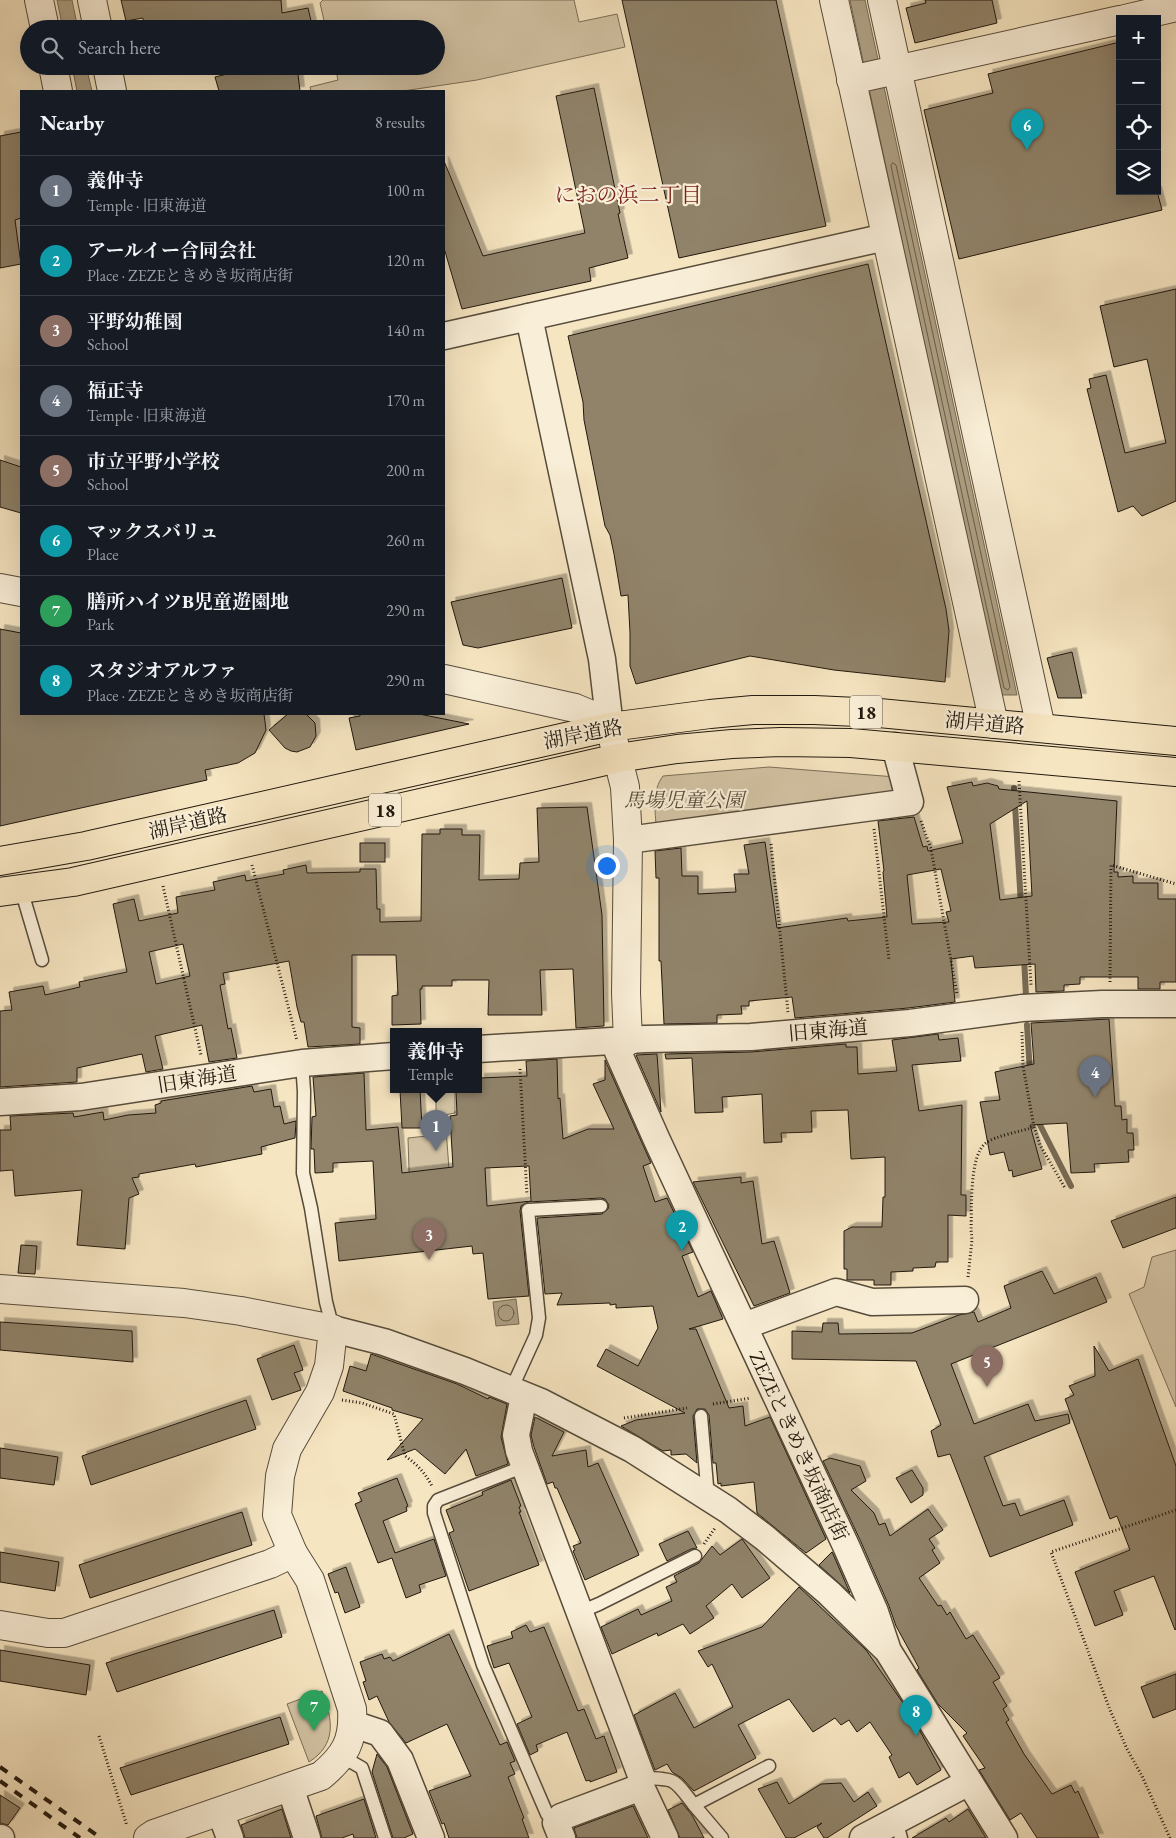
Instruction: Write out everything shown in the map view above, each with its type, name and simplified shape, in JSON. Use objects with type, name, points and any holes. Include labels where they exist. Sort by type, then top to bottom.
[{"type":"main road","name":"湖岸道路","points":[[0,861],[86,846],[610,727],[753,710],[879,713],[1176,740]]},
{"type":"main road","name":"湖岸道路","points":[[10,891],[73,882],[618,758],[677,749],[781,742],[851,743],[1176,772]]},
{"type":"street","points":[[39,0],[43,20]]},
{"type":"street","points":[[92,0],[96,20]]},
{"type":"street","points":[[834,0],[874,75],[1041,728]]},
{"type":"street","points":[[882,0],[874,75],[886,237],[994,724]]},
{"type":"street","points":[[1143,15],[1176,7]]},
{"type":"street","points":[[874,75],[1116,21]]},
{"type":"street","points":[[55,75],[58,90]]},
{"type":"street","points":[[108,75],[112,90]]},
{"type":"street","points":[[445,336],[886,237]]},
{"type":"street","points":[[529,318],[602,659],[606,679],[610,727],[625,787],[628,840],[626,993],[623,1041]]},
{"type":"street","points":[[0,588],[20,592]]},
{"type":"street","points":[[445,679],[575,708],[592,715],[610,727]]},
{"type":"street","points":[[628,840],[910,802],[895,746]]},
{"type":"street","name":"旧東海道","points":[[482,1049],[623,1041],[751,1037],[910,1023],[1027,1008],[1109,1004],[1176,1004]]},
{"type":"street","name":"ZEZEときめき坂商店街","points":[[623,1041],[618,1052],[875,1612],[888,1651],[1004,1838]]},
{"type":"street","name":"旧東海道","points":[[0,1102],[81,1097],[302,1063],[390,1056]]},
{"type":"street","points":[[0,1289],[184,1303],[241,1311],[333,1329],[384,1342],[465,1370],[549,1406],[632,1449],[728,1510],[765,1538],[829,1593],[888,1651]]},
{"type":"street","points":[[744,1326],[836,1292],[872,1302],[965,1300]]},
{"type":"street","points":[[138,1835],[220,1811],[321,1776],[337,1763],[348,1744],[353,1724],[352,1709],[310,1580],[293,1553],[277,1515],[280,1476],[287,1449],[320,1392],[329,1366],[333,1329]]},
{"type":"street","points":[[518,1393],[516,1435],[525,1466],[642,1783],[665,1838]]},
{"type":"street","points":[[0,1625],[48,1633],[64,1633],[270,1564],[293,1553]]},
{"type":"street","points":[[353,1724],[380,1733],[400,1760],[431,1838]]},
{"type":"street","points":[[863,1838],[899,1829],[969,1782]]},
{"type":"street","points":[[559,1830],[561,1817],[642,1783]]},
{"type":"street","points":[[290,1787],[307,1838]]},
{"type":"street","points":[[220,1811],[230,1838]]},
{"type":"lane","points":[[10,891],[42,960]]},
{"type":"lane","points":[[302,1063],[304,1091],[303,1173],[311,1208],[326,1302],[333,1329]]},
{"type":"lane","points":[[518,1393],[536,1336],[539,1318],[528,1210],[601,1206]]},
{"type":"lane","points":[[701,1416],[708,1498]]},
{"type":"lane","points":[[525,1466],[438,1500],[434,1506],[434,1513],[483,1665],[547,1814],[559,1830]]},
{"type":"lane","points":[[580,1612],[699,1551]]},
{"type":"lane","points":[[341,1756],[362,1768],[385,1838]]},
{"type":"lane","points":[[694,1805],[769,1766]]},
{"type":"lane","points":[[642,1783],[669,1778],[677,1783],[722,1838]]},
{"type":"path","points":[[1018,778],[1027,1008],[1023,1066],[1034,1127],[1040,1145],[1065,1188]]},
{"type":"path","points":[[910,802],[916,808],[931,849],[961,1016]]},
{"type":"path","points":[[872,807],[889,960]]},
{"type":"path","points":[[768,821],[790,1034]]},
{"type":"path","points":[[252,863],[302,1063]]},
{"type":"path","points":[[1109,1004],[1111,865],[1176,884]]},
{"type":"path","points":[[163,884],[206,1078]]},
{"type":"path","points":[[518,1046],[528,1210]]},
{"type":"path","points":[[965,1300],[972,1240],[970,1229],[974,1160],[979,1149],[987,1141],[1034,1127]]},
{"type":"path","points":[[320,1392],[348,1402],[362,1403],[394,1414],[405,1456],[417,1464],[428,1477],[438,1500]]},
{"type":"path","points":[[1170,1838],[1142,1776],[1127,1750],[1110,1710],[1051,1552],[1176,1510]]},
{"type":"path","points":[[699,1551],[717,1525]]},
{"type":"path","points":[[98,1736],[138,1835]]},
{"type":"green space","points":[[323,0],[574,0],[579,22],[617,14],[625,47],[477,80],[410,90],[311,90],[310,87],[338,80],[337,75],[445,75],[445,20],[324,20],[320,3]]},
{"type":"green space","name":"馬場児童公園","points":[[769,767],[896,777],[904,798],[656,825],[656,794],[659,782],[663,776]]},
{"type":"green space","points":[[436,1093],[455,1093],[455,1113],[445,1115],[451,1196],[410,1202],[408,1138],[436,1135]]},
{"type":"green space","points":[[1176,1250],[1176,1407],[1129,1294],[1144,1287],[1152,1257]]},
{"type":"green space","points":[[322,1691],[329,1712],[330,1731],[324,1747],[309,1762],[287,1704]]},
{"type":"water","points":[[57,0],[72,0],[76,20],[61,20]]},
{"type":"water","points":[[850,0],[865,0],[1017,695],[1000,695]]},
{"type":"water","points":[[74,75],[88,75],[92,90],[77,90]]},
{"type":"water","points":[[516,1299],[519,1324],[496,1326],[493,1302]]},
{"type":"building","points":[[121,0],[281,0],[282,13],[308,8],[311,20],[143,20],[143,18],[126,20]]},
{"type":"building","points":[[622,0],[776,0],[826,226],[679,258]]},
{"type":"building","points":[[925,0],[992,0],[997,23],[915,43],[906,8],[926,3]]},
{"type":"building","points":[[1116,43],[1116,195],[1158,195],[1162,210],[959,259],[924,110],[993,93],[988,74]]},
{"type":"building","points":[[223,75],[298,75],[300,90],[219,90],[215,77]]},
{"type":"building","points":[[594,88],[628,258],[589,268],[591,281],[462,309],[445,251],[445,163],[483,256],[585,233],[556,96]]},
{"type":"building","points":[[20,132],[20,218],[15,220],[20,264],[0,268],[0,136]]},
{"type":"building","points":[[868,264],[946,609],[949,631],[945,682],[834,670],[750,656],[636,684],[630,666],[628,595],[621,596],[610,535],[605,526],[584,420],[583,402],[568,336]]},
{"type":"building","points":[[1176,289],[1176,501],[1142,516],[1133,506],[1118,512],[1087,389],[1091,388],[1089,379],[1106,375],[1125,453],[1166,443],[1147,359],[1114,367],[1100,306]]},
{"type":"building","points":[[0,460],[20,467],[20,513],[0,507]]},
{"type":"building","points":[[562,578],[572,628],[478,648],[463,645],[451,602]]},
{"type":"building","points":[[0,629],[20,633],[20,715],[264,715],[266,730],[255,753],[238,763],[205,770],[207,780],[0,826]]},
{"type":"building","points":[[1072,652],[1082,698],[1058,698],[1047,658]]},
{"type":"building","points":[[287,715],[307,715],[315,723],[316,736],[310,747],[297,752],[285,748],[269,730]]},
{"type":"building","points":[[424,715],[469,724],[356,750],[349,718],[360,716]]},
{"type":"building","points":[[972,782],[973,786],[987,783],[998,786],[999,789],[1117,801],[1114,872],[1118,872],[1118,877],[1133,876],[1133,883],[1158,883],[1158,899],[1176,899],[1176,982],[1160,982],[1160,989],[1138,989],[1138,977],[1080,977],[1080,984],[1064,985],[1064,991],[1036,992],[1035,964],[975,968],[973,956],[951,959],[955,1002],[795,1018],[792,997],[749,1001],[749,1006],[741,1006],[742,1014],[717,1015],[717,1023],[664,1024],[661,961],[659,961],[659,878],[656,878],[655,851],[681,848],[682,876],[698,876],[698,894],[736,892],[734,874],[749,874],[744,845],[765,842],[777,928],[847,918],[848,921],[887,917],[878,821],[914,817],[923,847],[927,846],[928,851],[963,843],[947,787]],"holes":[[[1027,801],[1032,896],[1000,900],[990,824]],[[941,869],[951,911],[946,912],[949,922],[912,924],[907,875]]]},
{"type":"building","points":[[587,807],[602,915],[604,1026],[576,1028],[573,969],[540,970],[542,1015],[488,1015],[489,980],[452,980],[452,986],[422,986],[422,989],[420,989],[421,1024],[392,1025],[392,996],[398,995],[396,955],[352,955],[352,1027],[360,1028],[360,1044],[308,1047],[304,1022],[301,1022],[297,1007],[289,961],[223,973],[225,984],[220,985],[228,1029],[231,1028],[237,1058],[209,1062],[202,1025],[155,1036],[163,1069],[146,1072],[142,1054],[77,1068],[77,1082],[0,1087],[0,1011],[12,1010],[9,992],[43,986],[45,995],[80,987],[79,982],[127,972],[113,904],[134,899],[139,921],[178,913],[176,897],[215,890],[213,882],[245,875],[246,881],[284,874],[283,870],[306,865],[307,873],[360,872],[360,869],[376,869],[377,909],[380,909],[380,922],[421,921],[422,834],[440,834],[440,829],[462,829],[462,835],[480,835],[479,880],[519,879],[520,863],[539,862],[537,808]],"holes":[[[183,944],[190,976],[156,984],[149,952]]]},
{"type":"building","points":[[360,843],[385,843],[385,862],[360,862]]},
{"type":"building","points":[[1109,1019],[1115,1106],[1121,1106],[1122,1120],[1127,1119],[1127,1133],[1133,1133],[1134,1150],[1128,1150],[1129,1162],[1094,1164],[1095,1172],[1071,1173],[1067,1123],[1030,1125],[1042,1169],[1013,1177],[1012,1170],[1009,1171],[1004,1152],[990,1155],[980,1102],[1000,1100],[995,1072],[1034,1064],[1031,1023]]},
{"type":"building","points":[[938,1034],[939,1040],[958,1038],[961,1061],[912,1065],[919,1111],[962,1105],[961,1195],[966,1195],[966,1216],[948,1215],[948,1262],[936,1262],[935,1267],[913,1268],[913,1271],[891,1272],[891,1285],[874,1285],[874,1280],[847,1280],[847,1269],[844,1269],[844,1231],[852,1227],[882,1227],[883,1197],[885,1197],[885,1157],[851,1159],[848,1110],[811,1111],[812,1132],[781,1133],[782,1142],[764,1143],[762,1094],[722,1097],[723,1112],[695,1113],[692,1058],[666,1059],[665,1054],[751,1052],[846,1044],[846,1047],[857,1047],[858,1074],[897,1071],[892,1040]]},
{"type":"building","points":[[657,1054],[661,1112],[636,1055]]},
{"type":"building","points":[[557,1059],[558,1099],[560,1098],[563,1139],[588,1129],[614,1129],[593,1084],[605,1080],[605,1060],[651,1163],[643,1166],[655,1202],[667,1198],[693,1252],[682,1256],[698,1297],[711,1291],[723,1319],[689,1329],[696,1329],[729,1408],[743,1406],[745,1426],[770,1417],[826,1539],[806,1553],[757,1513],[754,1482],[721,1486],[721,1483],[718,1484],[716,1463],[713,1463],[709,1415],[705,1409],[697,1409],[693,1416],[697,1463],[686,1454],[671,1455],[671,1450],[663,1451],[621,1426],[636,1420],[685,1413],[597,1366],[606,1349],[638,1366],[658,1328],[653,1306],[616,1308],[616,1304],[610,1305],[610,1303],[557,1305],[562,1293],[545,1294],[537,1218],[602,1214],[608,1209],[609,1205],[605,1199],[528,1202],[521,1206],[529,1296],[488,1299],[483,1253],[473,1254],[472,1246],[339,1261],[335,1223],[376,1219],[373,1161],[333,1163],[333,1172],[315,1173],[314,1149],[311,1149],[312,1117],[316,1116],[313,1077],[364,1073],[366,1130],[398,1127],[402,1173],[453,1167],[450,1116],[457,1115],[456,1093],[482,1093],[482,1078],[527,1076],[526,1061]],"holes":[[[529,1166],[531,1201],[487,1206],[485,1168]]]},
{"type":"building","points":[[252,1086],[254,1092],[271,1089],[274,1107],[280,1106],[284,1124],[296,1121],[295,1138],[261,1147],[262,1154],[196,1167],[195,1164],[139,1174],[139,1177],[132,1178],[139,1194],[129,1198],[125,1249],[77,1245],[82,1190],[15,1196],[13,1170],[0,1171],[0,1130],[11,1130],[10,1116],[73,1113],[74,1117],[103,1112],[104,1120],[128,1115],[156,1113],[155,1105],[161,1103],[161,1101]]},
{"type":"building","points":[[400,1093],[420,1093],[422,1128],[402,1128]]},
{"type":"building","points":[[741,1177],[741,1183],[753,1181],[762,1244],[774,1241],[790,1293],[754,1306],[693,1182]]},
{"type":"building","points":[[1176,1197],[1176,1228],[1123,1248],[1111,1221]]},
{"type":"building","points":[[21,1245],[37,1246],[35,1274],[18,1273]]},
{"type":"building","points":[[1042,1271],[1054,1294],[1096,1277],[1107,1302],[951,1364],[974,1424],[1028,1404],[1035,1421],[1068,1414],[1070,1423],[984,1457],[1003,1506],[1015,1503],[1020,1516],[1064,1500],[1073,1525],[990,1557],[950,1454],[938,1457],[931,1431],[941,1425],[916,1361],[792,1359],[792,1331],[822,1332],[823,1323],[838,1323],[839,1334],[912,1333],[959,1315],[974,1312],[978,1322],[1011,1308],[1004,1286]]},
{"type":"building","points":[[0,1322],[132,1331],[133,1362],[0,1350]]},
{"type":"building","points":[[294,1345],[303,1370],[294,1373],[301,1390],[272,1400],[257,1359]]},
{"type":"building","points":[[1094,1346],[1109,1371],[1138,1359],[1176,1466],[1175,1630],[1154,1576],[1114,1591],[1123,1615],[1095,1626],[1075,1572],[1130,1550],[1117,1516],[1110,1519],[1065,1399],[1074,1395],[1069,1386],[1095,1376]]},
{"type":"building","points":[[371,1354],[457,1384],[488,1399],[489,1397],[507,1404],[501,1437],[508,1464],[476,1476],[466,1449],[445,1474],[415,1449],[387,1460],[423,1419],[392,1410],[392,1408],[343,1391],[350,1366],[366,1371]]},
{"type":"building","points":[[246,1400],[256,1429],[91,1485],[82,1456]]},
{"type":"building","points":[[535,1417],[564,1432],[552,1456],[586,1450],[588,1467],[598,1463],[639,1555],[585,1580],[573,1551],[575,1550],[573,1546],[581,1543],[557,1488],[555,1488],[553,1482],[547,1484],[534,1447],[531,1435]]},
{"type":"building","points":[[0,1448],[58,1457],[54,1485],[0,1478]]},
{"type":"building","points":[[830,1458],[860,1466],[866,1481],[851,1490],[874,1513],[879,1525],[885,1523],[890,1536],[928,1509],[943,1530],[929,1539],[935,1548],[932,1550],[940,1563],[919,1578],[938,1606],[941,1605],[947,1615],[950,1612],[966,1639],[973,1635],[996,1671],[1000,1678],[993,1682],[1007,1706],[1003,1709],[1009,1720],[1006,1722],[1024,1754],[1052,1794],[1071,1785],[1075,1793],[1078,1791],[1099,1838],[1037,1838],[1021,1813],[1010,1820],[979,1770],[985,1768],[963,1736],[967,1733],[938,1704],[917,1670],[919,1668],[896,1626],[861,1542],[823,1461]]},
{"type":"building","points":[[912,1470],[923,1488],[923,1495],[911,1503],[896,1478]]},
{"type":"building","points":[[397,1478],[408,1506],[406,1507],[407,1511],[383,1521],[395,1553],[434,1539],[446,1576],[419,1585],[421,1592],[406,1598],[392,1558],[378,1563],[355,1504],[362,1501],[358,1493]]},
{"type":"building","points":[[511,1480],[521,1506],[519,1507],[521,1512],[519,1512],[539,1565],[469,1591],[449,1533],[454,1531],[446,1510],[483,1495],[482,1492]]},
{"type":"building","points":[[242,1512],[252,1545],[90,1598],[79,1565]]},
{"type":"building","points":[[688,1531],[697,1548],[667,1561],[659,1544]]},
{"type":"building","points":[[742,1539],[770,1578],[742,1598],[732,1584],[706,1606],[714,1618],[690,1634],[683,1624],[658,1636],[657,1633],[612,1654],[601,1627],[638,1609],[641,1615],[672,1601],[666,1587],[677,1582],[674,1576],[699,1563],[712,1546],[720,1555]]},
{"type":"building","points":[[0,1552],[59,1562],[55,1591],[0,1582]]},
{"type":"building","points":[[832,1552],[833,1554],[850,1593],[819,1565]]},
{"type":"building","points":[[346,1567],[360,1607],[345,1613],[338,1592],[335,1593],[328,1574]]},
{"type":"building","points":[[799,1587],[866,1650],[903,1703],[941,1770],[917,1785],[909,1772],[899,1778],[889,1757],[892,1755],[870,1722],[857,1732],[849,1720],[841,1725],[835,1718],[813,1732],[789,1699],[738,1725],[756,1758],[694,1791],[682,1778],[672,1772],[667,1764],[655,1770],[634,1715],[675,1693],[694,1728],[733,1707],[712,1664],[708,1667],[698,1651],[762,1627]]},
{"type":"building","points":[[274,1610],[282,1637],[117,1692],[106,1663]]},
{"type":"building","points":[[526,1625],[530,1632],[544,1627],[578,1711],[584,1709],[596,1739],[604,1736],[617,1772],[590,1782],[590,1780],[586,1781],[567,1732],[536,1745],[538,1751],[530,1755],[517,1724],[532,1717],[509,1663],[494,1668],[487,1646],[513,1638],[511,1632]]},
{"type":"building","points":[[449,1634],[500,1745],[507,1742],[515,1761],[510,1763],[515,1774],[508,1777],[524,1818],[522,1819],[529,1838],[449,1838],[429,1791],[471,1776],[447,1724],[406,1743],[389,1722],[377,1696],[369,1700],[363,1682],[366,1681],[360,1662],[382,1654],[384,1659],[390,1657],[393,1661]]},
{"type":"building","points":[[0,1650],[90,1665],[86,1695],[0,1681]]},
{"type":"building","points":[[1176,1674],[1176,1709],[1153,1718],[1141,1687]]},
{"type":"building","points":[[280,1717],[289,1744],[131,1795],[120,1768]]},
{"type":"building","points":[[377,1754],[387,1767],[413,1834],[404,1838],[393,1838],[372,1772]]},
{"type":"building","points":[[777,1782],[789,1804],[821,1784],[841,1783],[854,1802],[868,1792],[877,1806],[827,1838],[824,1838],[817,1827],[822,1823],[794,1838],[786,1838],[758,1789]]},
{"type":"building","points":[[0,1795],[20,1808],[8,1825],[0,1823]]},
{"type":"building","points":[[364,1799],[376,1838],[354,1838],[353,1834],[342,1838],[322,1838],[316,1816]]},
{"type":"building","points":[[682,1803],[692,1815],[704,1838],[680,1838],[668,1810]]},
{"type":"building","points":[[633,1806],[648,1838],[577,1838],[574,1828]]},
{"type":"building","points":[[282,1809],[291,1838],[245,1838],[241,1825]]},
{"type":"building","points":[[968,1809],[986,1838],[912,1838],[946,1818],[949,1822]]},
{"type":"waterway","points":[[1014,788],[1021,905]]},
{"type":"waterway","points":[[1024,957],[1026,996]]},
{"type":"waterway","points":[[1027,1025],[1030,1073]]},
{"type":"waterway","points":[[1038,1117],[1040,1125],[1071,1186]]},
{"type":"railway","points":[[0,1767],[101,1838]]},
{"type":"railway","points":[[0,1781],[80,1838]]},
{"type":"place","name":"マックスバリュ","points":[[1027,150]]},
{"type":"place","name":"福正寺","points":[[1095,1097]]},
{"type":"place","name":"義仲寺","points":[[436,1151]]},
{"type":"place","name":"アールイー合同会社","points":[[682,1251]]},
{"type":"place","name":"平野幼稚園","points":[[429,1260]]},
{"type":"place","name":"市立平野小学校","points":[[987,1387]]},
{"type":"place","name":"膳所ハイツB児童遊園地","points":[[314,1731]]},
{"type":"place","name":"スタジオアルファ","points":[[916,1736]]},
{"type":"district","name":"におの浜二丁目","points":[[628,195]]}]
